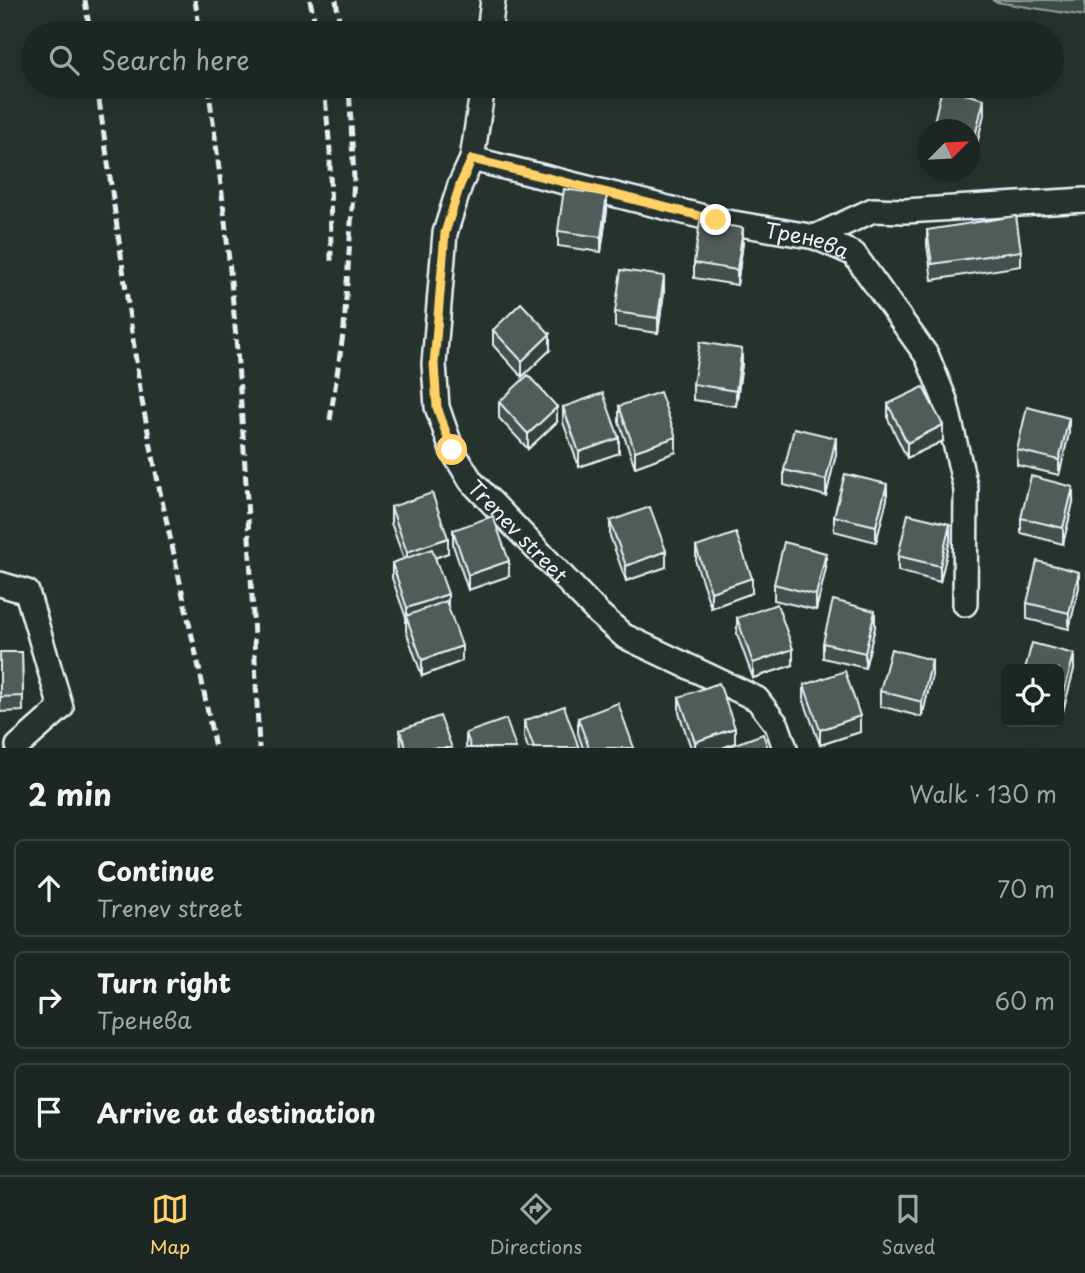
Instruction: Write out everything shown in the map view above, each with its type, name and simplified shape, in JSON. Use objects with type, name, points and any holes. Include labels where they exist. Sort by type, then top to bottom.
[{"type":"street","points":[[490,21],[493,0]]},
{"type":"street","name":"Trenev street","points":[[481,98],[472,159],[460,185],[445,233],[434,364],[437,407],[452,450],[471,481],[598,613],[624,636],[757,699],[777,725],[785,748]]},
{"type":"street","name":"Тренева","points":[[472,159],[716,220],[814,237],[854,254],[926,356],[945,400],[966,490],[965,604]]},
{"type":"street","points":[[814,237],[873,210],[905,211],[1085,200]]},
{"type":"street","points":[[0,584],[27,592],[61,708],[18,746]]},
{"type":"shaded area","points":[[992,0],[1085,0],[1085,16],[996,2]]},
{"type":"building","points":[[940,98],[984,99],[979,119],[935,119]]},
{"type":"building","points":[[564,189],[607,195],[601,237],[558,231]]},
{"type":"building","points":[[1016,216],[1021,251],[932,264],[927,230]]},
{"type":"building","points":[[700,221],[743,228],[737,270],[694,263]]},
{"type":"building","points":[[621,270],[664,276],[658,318],[615,312]]},
{"type":"building","points":[[521,303],[550,334],[522,361],[493,330]]},
{"type":"building","points":[[700,342],[742,349],[736,391],[693,384]]},
{"type":"building","points":[[528,375],[557,407],[528,434],[499,402]]},
{"type":"building","points":[[923,387],[943,425],[907,443],[888,404]]},
{"type":"building","points":[[660,392],[676,437],[635,451],[619,406]]},
{"type":"building","points":[[603,393],[619,438],[579,452],[563,407]]},
{"type":"building","points":[[1027,407],[1069,418],[1059,460],[1017,450]]},
{"type":"building","points":[[794,428],[836,438],[826,480],[784,470]]},
{"type":"building","points":[[845,474],[887,484],[876,526],[834,516]]},
{"type":"building","points":[[1031,476],[1073,487],[1063,528],[1021,518]]},
{"type":"building","points":[[432,493],[448,538],[407,552],[391,507]]},
{"type":"building","points":[[650,507],[666,551],[626,566],[610,521]]},
{"type":"building","points":[[908,514],[950,524],[940,566],[898,556]]},
{"type":"building","points":[[493,516],[509,561],[468,575],[453,530]]},
{"type":"building","points":[[736,533],[752,578],[711,592],[696,547]]},
{"type":"building","points":[[784,542],[826,553],[816,595],[774,584]]},
{"type":"building","points":[[432,549],[448,594],[407,608],[392,563]]},
{"type":"building","points":[[1037,561],[1079,572],[1069,613],[1027,603]]},
{"type":"building","points":[[833,600],[875,611],[865,653],[823,643]]},
{"type":"building","points":[[446,601],[462,646],[422,660],[406,616]]},
{"type":"building","points":[[777,604],[793,649],[753,663],[737,618]]},
{"type":"building","points":[[1032,643],[1074,654],[1064,692],[1064,664],[1026,664]]},
{"type":"building","points":[[891,649],[932,660],[922,702],[880,691]]},
{"type":"building","points":[[0,652],[22,652],[23,696],[0,697]]},
{"type":"building","points":[[845,671],[860,716],[820,730],[804,685]]},
{"type":"building","points":[[719,683],[735,728],[695,742],[679,697]]},
{"type":"building","points":[[618,703],[634,748],[589,748],[578,718]]},
{"type":"building","points":[[564,706],[579,748],[534,748],[524,721]]},
{"type":"building","points":[[440,716],[452,748],[406,748],[400,730]]},
{"type":"building","points":[[506,719],[516,748],[471,748],[466,733]]},
{"type":"building","points":[[763,734],[768,748],[724,748]]},
{"type":"railway","points":[[85,0],[88,21]]},
{"type":"railway","points":[[195,0],[198,21]]},
{"type":"railway","points":[[310,0],[314,21]]},
{"type":"railway","points":[[336,0],[339,21]]},
{"type":"railway","points":[[99,98],[141,396],[215,748]]},
{"type":"railway","points":[[210,98],[236,333],[259,748]]},
{"type":"railway","points":[[325,98],[330,150],[331,264]]},
{"type":"railway","points":[[330,420],[344,328],[354,179],[350,98]]},
{"type":"route","points":[[452,450],[437,407],[434,364],[445,233],[460,185],[472,159],[716,220]]}]
